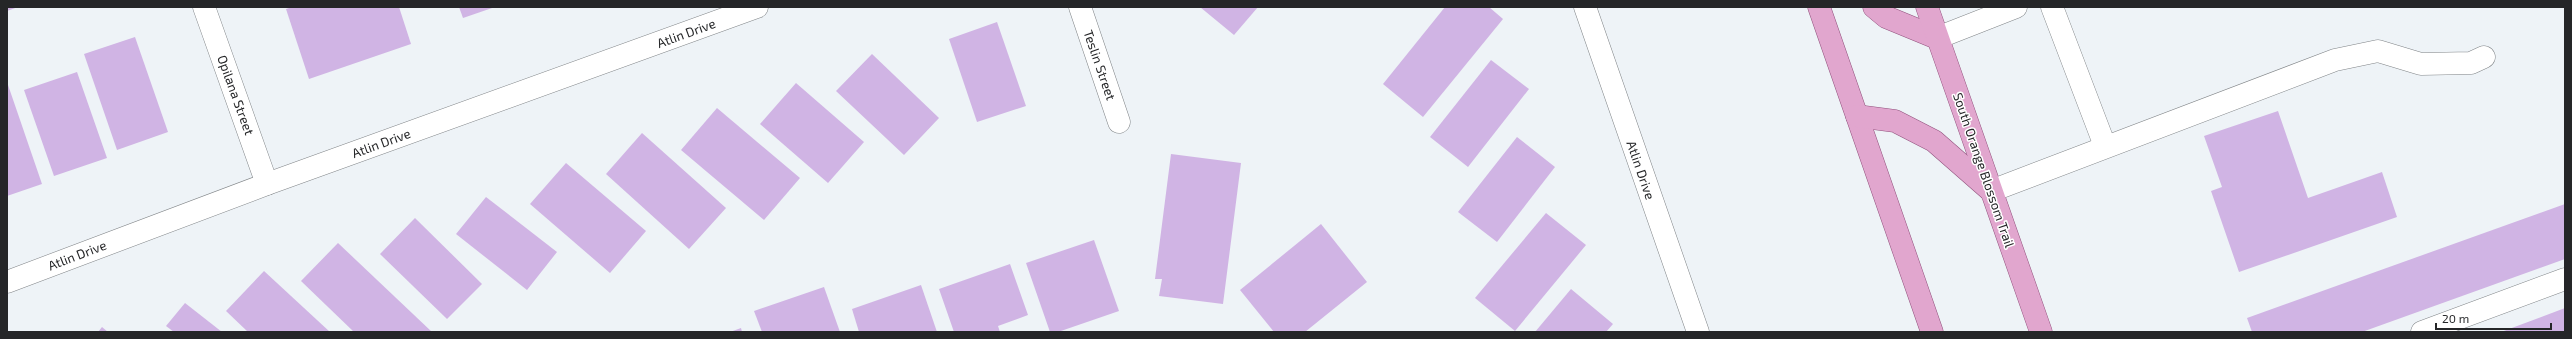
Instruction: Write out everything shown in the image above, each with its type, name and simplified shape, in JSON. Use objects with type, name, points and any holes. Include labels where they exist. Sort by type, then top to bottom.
[{"type":"main road","points":[[1819,7],[1932,332]]},
{"type":"main road","points":[[1874,7],[1886,17],[1937,38]]},
{"type":"main road","name":"South Orange Blossom Trail","points":[[1927,7],[2041,332]]},
{"type":"main road","points":[[1857,116],[1895,121],[1934,141],[1991,191]]},
{"type":"street","name":"Opilana Street","points":[[204,7],[267,184]]},
{"type":"street","name":"Atlin Drive","points":[[7,282],[267,184],[757,7]]},
{"type":"street","name":"Teslin Street","points":[[1080,7],[1119,122]]},
{"type":"street","name":"Atlin Drive","points":[[1585,7],[1698,332]]},
{"type":"street","points":[[1937,38],[2016,7]]},
{"type":"street","points":[[2052,7],[2105,146]]},
{"type":"street","points":[[1991,191],[2105,146],[2335,60],[2378,51],[2421,64],[2471,63],[2484,57]]},
{"type":"street","points":[[2422,332],[2565,279]]},
{"type":"building","points":[[7,7],[18,7],[7,11]]},
{"type":"building","points":[[292,7],[399,7],[411,44],[309,79],[286,9]]},
{"type":"building","points":[[459,7],[495,7],[463,18]]},
{"type":"building","points":[[1200,7],[1258,7],[1234,35]]},
{"type":"building","points":[[1445,7],[1489,7],[1503,19],[1423,117],[1383,84]]},
{"type":"building","points":[[997,22],[1026,106],[977,122],[949,39]]},
{"type":"building","points":[[135,37],[168,132],[117,150],[84,54]]},
{"type":"building","points":[[872,54],[939,118],[904,155],[836,91]]},
{"type":"building","points":[[1491,60],[1529,89],[1468,167],[1430,137]]},
{"type":"building","points":[[77,72],[107,158],[54,176],[24,90]]},
{"type":"building","points":[[7,82],[42,184],[7,196]]},
{"type":"building","points":[[796,83],[864,142],[828,183],[760,124]]},
{"type":"building","points":[[717,108],[800,178],[764,220],[681,150]]},
{"type":"building","points":[[2278,111],[2308,198],[2382,172],[2397,217],[2239,272],[2211,191],[2222,187],[2204,136]]},
{"type":"building","points":[[642,133],[726,208],[689,249],[606,174]]},
{"type":"building","points":[[1517,137],[1555,167],[1497,242],[1458,212]]},
{"type":"building","points":[[1171,154],[1241,163],[1223,304],[1159,296],[1162,279],[1155,279]]},
{"type":"building","points":[[566,163],[646,231],[610,273],[530,204]]},
{"type":"building","points":[[486,197],[557,252],[527,290],[456,234]]},
{"type":"building","points":[[2565,204],[2565,259],[2362,332],[2252,332],[2247,318]]},
{"type":"building","points":[[1546,213],[1586,245],[1515,331],[1475,298]]},
{"type":"building","points":[[415,218],[482,284],[447,319],[380,254]]},
{"type":"building","points":[[1321,224],[1367,282],[1305,332],[1274,332],[1240,290]]},
{"type":"building","points":[[1094,240],[1119,311],[1058,332],[1050,332],[1026,263]]},
{"type":"building","points":[[338,243],[432,332],[354,332],[301,281]]},
{"type":"building","points":[[1010,264],[1028,315],[998,326],[1000,332],[954,332],[939,289]]},
{"type":"building","points":[[264,271],[330,332],[248,332],[226,311]]},
{"type":"building","points":[[921,285],[937,332],[859,332],[852,309]]},
{"type":"building","points":[[824,287],[840,332],[762,332],[754,311]]},
{"type":"building","points":[[1571,289],[1613,324],[1606,332],[1535,332]]},
{"type":"building","points":[[185,303],[222,332],[174,332],[166,326]]},
{"type":"building","points":[[2565,308],[2565,332],[2501,332]]},
{"type":"building","points":[[102,327],[108,332],[98,332]]},
{"type":"building","points":[[741,328],[742,332],[730,332]]}]
